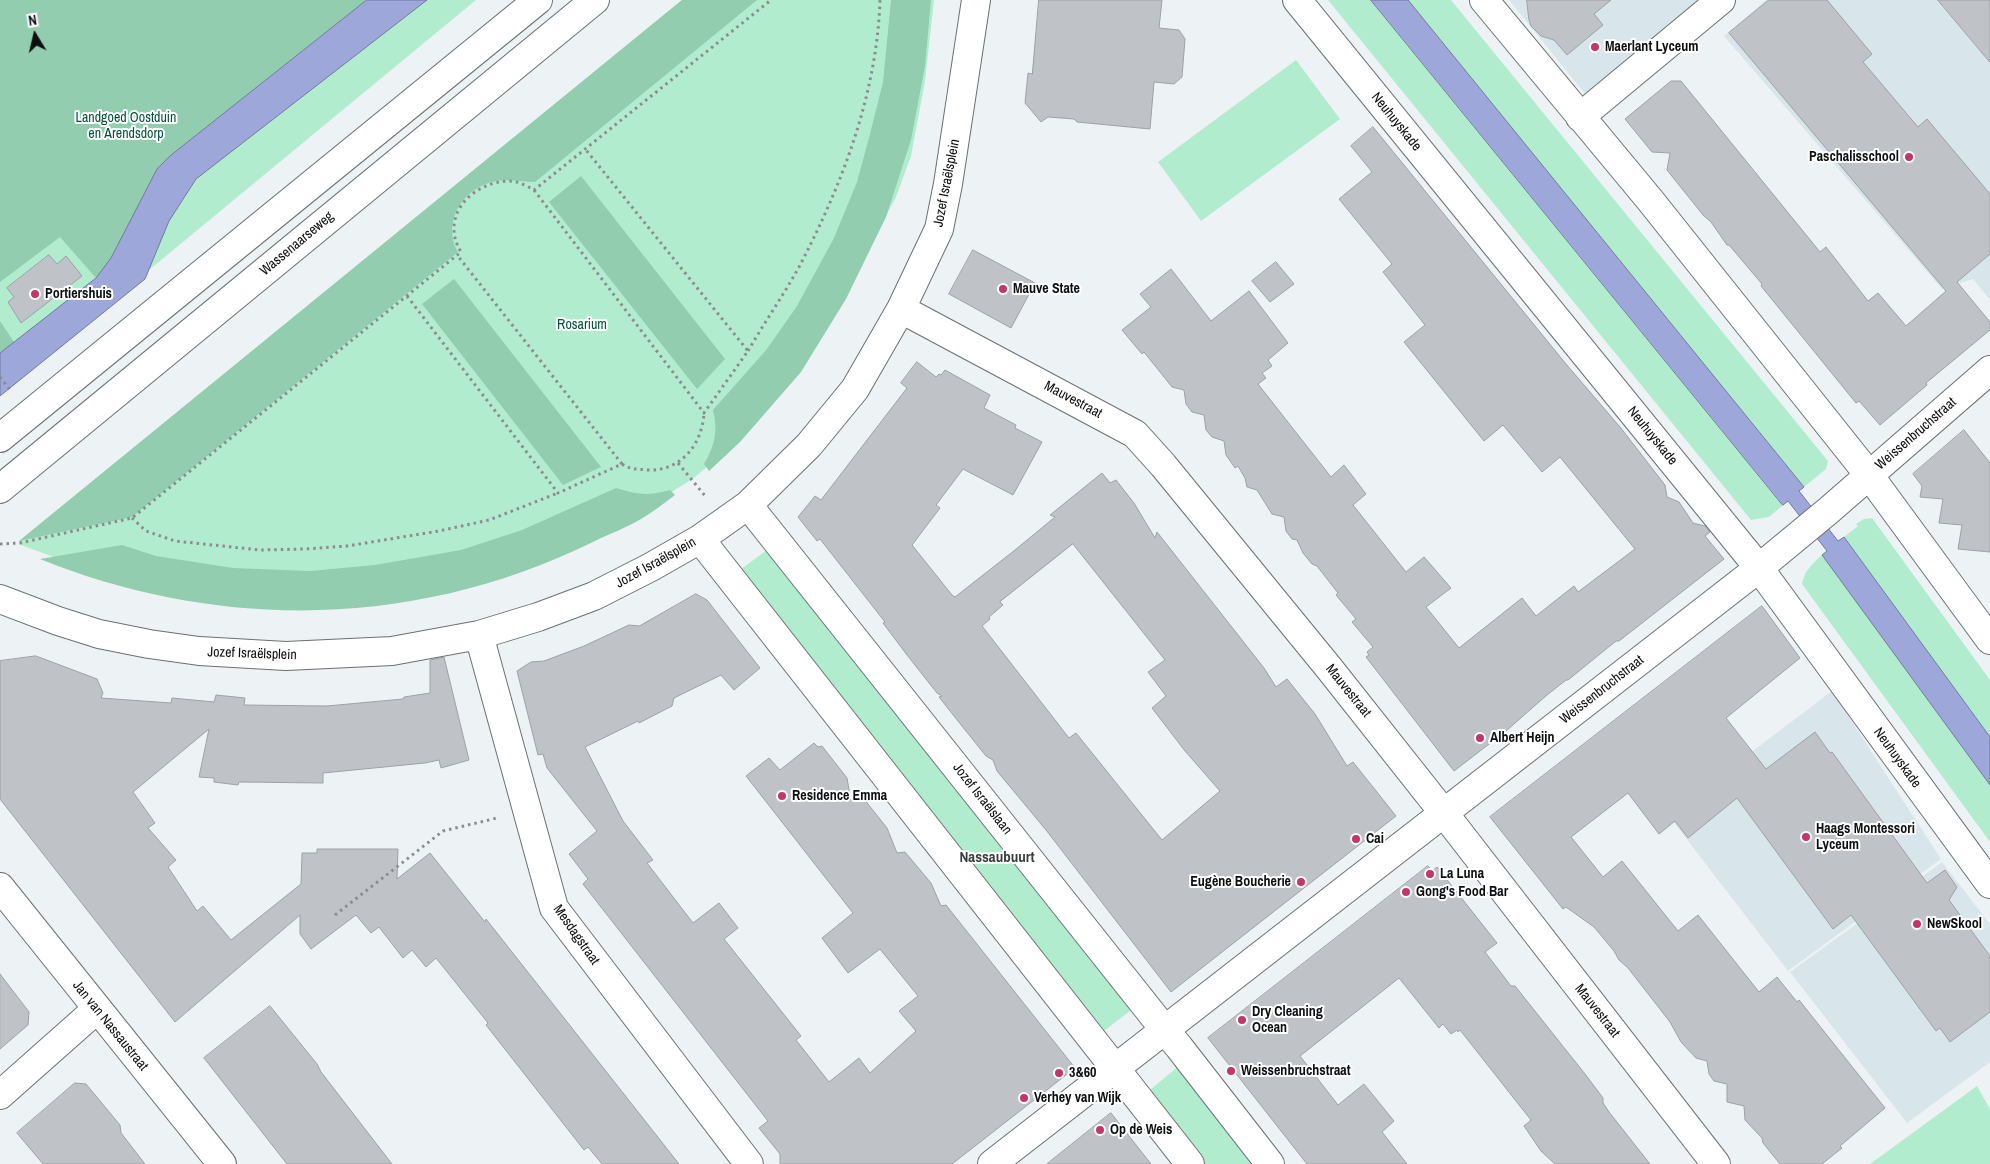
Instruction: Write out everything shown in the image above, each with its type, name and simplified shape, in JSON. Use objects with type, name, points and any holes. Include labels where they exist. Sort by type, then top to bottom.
[{"type":"street","points":[[0,438],[538,0]]},
{"type":"street","name":"Wassenaarseweg","points":[[0,489],[595,0]]},
{"type":"street","name":"Jozef Israëlsplein","points":[[0,599],[99,634],[149,644],[215,652],[286,656],[392,651],[479,635],[538,617],[594,596],[700,539],[748,505],[809,445],[855,389],[901,309],[939,229],[948,184],[976,0]]},
{"type":"street","name":"Neuhuyskade","points":[[1297,0],[1759,568],[1990,884]]},
{"type":"street","points":[[1484,0],[1650,200],[1869,475],[1990,640]]},
{"type":"street","points":[[1580,117],[1721,0]]},
{"type":"street","name":"Mauvestraat","points":[[901,309],[1135,434],[1163,465],[1329,668],[1716,1164]]},
{"type":"street","name":"Weissenbruchstraat","points":[[992,1164],[1759,568],[1828,511],[1990,370]]},
{"type":"street","name":"Jozef Israëlslaan","points":[[748,505],[1270,1164]]},
{"type":"street","points":[[700,539],[1190,1164]]},
{"type":"street","name":"Mesdagstraat","points":[[479,635],[554,908],[749,1164]]},
{"type":"street","name":"Jan van Nassaustraat","points":[[0,887],[222,1164]]},
{"type":"street","points":[[0,1095],[97,1009]]},
{"type":"path","points":[[534,190],[771,0]]},
{"type":"path","points":[[457,255],[622,464],[629,469],[653,470],[666,468],[678,463],[695,443],[704,422],[704,413],[748,351],[799,267],[830,205],[847,161],[869,87],[876,53],[880,0]]},
{"type":"path","points":[[586,150],[748,351]]},
{"type":"path","points":[[0,544],[20,542],[132,518],[461,252],[455,237],[454,224],[457,212],[473,192],[485,186],[510,181],[524,184],[534,190],[704,413]]},
{"type":"path","points":[[407,296],[558,493]]},
{"type":"path","points":[[0,377],[11,392]]},
{"type":"path","points":[[678,463],[727,521]]},
{"type":"path","points":[[132,518],[146,531],[175,540],[260,550],[347,546],[438,531],[489,520],[558,493],[622,464]]},
{"type":"path","points":[[335,914],[443,831],[528,810]]},
{"type":"shaded area","name":"Maerlant Lyceum","points":[[1509,0],[1700,0],[1586,95]]},
{"type":"shaded area","name":"Paschalisschool","points":[[1766,0],[1990,0],[1990,300],[1973,279],[1942,289],[1724,36]]},
{"type":"shaded area","name":"Haags Montessori Lyceum","points":[[1832,691],[1941,859],[1788,971],[1668,815]]},
{"type":"shaded area","points":[[1942,862],[1990,924],[1990,1062],[1907,1123],[1790,972]]},
{"type":"green space","name":"Landgoed Oostduin en Arendsdorp","points":[[0,0],[476,0],[0,393]]},
{"type":"green space","name":"Landgoed Oostduin en Arendsdorp","points":[[0,0],[367,0],[170,156],[157,169],[111,258],[96,278],[60,237],[0,282]]},
{"type":"green space","name":"Rosarium","points":[[682,0],[934,0],[925,81],[911,156],[896,197],[788,386],[753,427],[694,478],[606,533],[521,568],[111,578],[21,545],[19,541]]},
{"type":"green space","points":[[682,0],[757,0],[535,182],[496,181],[474,190],[465,198],[454,217],[453,240],[458,252],[132,517],[19,541]]},
{"type":"green space","points":[[891,0],[931,0],[925,66],[911,140],[886,217],[846,299],[801,372],[740,442],[709,471],[704,464],[711,451],[714,438],[713,410],[767,349],[797,306],[834,238],[857,182],[883,82]]},
{"type":"green space","points":[[1328,0],[1371,0],[1783,505],[1769,517],[1751,520]]},
{"type":"green space","points":[[1408,0],[1451,0],[1828,461],[1826,469],[1804,487]]},
{"type":"green space","points":[[1296,60],[1340,119],[1201,221],[1158,162]]},
{"type":"green space","points":[[581,176],[725,359],[697,389],[549,202]]},
{"type":"green space","points":[[454,279],[601,467],[563,485],[422,304]]},
{"type":"green space","points":[[0,321],[14,342],[0,353]]},
{"type":"green space","points":[[616,488],[643,494],[670,490],[675,495],[641,519],[593,542],[526,570],[458,591],[389,604],[319,610],[248,608],[178,599],[109,583],[40,559],[122,545],[156,556],[233,568],[310,571],[375,565],[461,550],[522,530]]},
{"type":"green space","points":[[1872,518],[1990,680],[1990,737],[1844,537],[1858,526],[1856,524],[1864,519]]},
{"type":"green space","points":[[771,547],[1134,1008],[1100,1034],[737,572]]},
{"type":"green space","points":[[1822,555],[1990,785],[1990,842],[1802,584],[1807,571]]},
{"type":"green space","points":[[1180,1065],[1258,1164],[1200,1164],[1145,1094]]},
{"type":"green space","points":[[1977,1086],[1990,1109],[1990,1164],[1870,1164]]},
{"type":"water","points":[[367,0],[427,0],[196,179],[169,221],[145,279],[0,396],[0,353],[96,278],[111,258],[157,169],[170,156]]},
{"type":"water","points":[[1371,0],[1408,0],[1804,487],[1799,491],[1838,541],[1844,537],[1990,737],[1990,785],[1822,555],[1827,551],[1788,501],[1783,505]]},
{"type":"building","points":[[1039,0],[1162,0],[1159,28],[1179,30],[1185,39],[1182,77],[1174,84],[1154,82],[1150,129],[1077,122],[1074,119],[1048,117],[1041,122],[1025,103],[1028,73],[1032,74]]},
{"type":"building","points":[[1527,0],[1611,0],[1594,14],[1603,25],[1567,55],[1554,40],[1541,36],[1531,26]]},
{"type":"building","points":[[1769,0],[1827,0],[1872,54],[1863,62],[1918,127],[1927,119],[1990,194],[1990,254],[1957,282],[1990,322],[1990,330],[1926,383],[1927,385],[1880,425],[1859,401],[1856,403],[1761,286],[1762,284],[1727,245],[1711,222],[1703,215],[1667,170],[1670,153],[1652,152],[1625,119],[1671,81],[1681,81],[1820,252],[1826,247],[1868,301],[1878,293],[1906,326],[1946,291],[1729,33]]},
{"type":"building","points":[[1938,0],[1990,0],[1990,62]]},
{"type":"building","points":[[1373,127],[1566,364],[1620,427],[1665,485],[1667,497],[1679,502],[1693,523],[1705,526],[1710,532],[1705,536],[1724,559],[1566,680],[1506,731],[1454,771],[1366,657],[1369,655],[1367,652],[1373,647],[1352,622],[1356,619],[1336,595],[1338,593],[1317,566],[1312,564],[1303,553],[1297,540],[1292,539],[1286,531],[1284,517],[1272,514],[1257,490],[1247,487],[1245,478],[1238,466],[1235,468],[1226,455],[1224,441],[1212,437],[1206,430],[1204,415],[1192,412],[1186,404],[1184,390],[1172,387],[1144,352],[1142,354],[1122,330],[1151,307],[1140,294],[1171,269],[1211,321],[1249,291],[1288,343],[1268,360],[1272,366],[1262,373],[1266,378],[1258,384],[1331,477],[1344,465],[1366,494],[1353,505],[1406,572],[1424,557],[1451,588],[1426,607],[1459,648],[1522,598],[1536,616],[1574,586],[1578,592],[1635,549],[1560,457],[1542,472],[1503,425],[1484,441],[1404,342],[1425,325],[1383,272],[1392,264],[1339,199],[1372,172],[1351,146]]},
{"type":"building","name":"Mauve State","points":[[973,250],[1035,283],[1011,328],[949,294]]},
{"type":"building","name":"Portiershuis","points":[[49,255],[57,264],[66,256],[82,276],[21,323],[8,302],[14,297],[7,288]]},
{"type":"building","points":[[1276,262],[1294,284],[1270,302],[1252,281]]},
{"type":"building","points":[[917,362],[936,377],[945,370],[990,395],[984,408],[1016,425],[1015,428],[1042,442],[1013,495],[963,469],[936,505],[940,508],[912,545],[952,595],[955,597],[1015,550],[1055,517],[1050,515],[1102,473],[1110,483],[1116,480],[1134,503],[1155,538],[1157,532],[1264,668],[1276,687],[1287,679],[1315,714],[1347,766],[1353,762],[1396,816],[1171,992],[1046,830],[997,771],[993,760],[986,756],[939,697],[942,696],[937,693],[907,655],[883,623],[885,622],[820,539],[817,541],[798,517],[815,496],[821,500],[907,388],[901,383]],"holes":[[[1073,544],[1165,660],[1148,672],[1166,696],[1152,708],[1185,751],[1220,791],[1162,840],[1076,733],[1069,738],[982,626],[1003,605],[1000,602]]]},
{"type":"building","points":[[1964,430],[1990,463],[1990,552],[1958,549],[1962,525],[1939,523],[1943,499],[1920,497],[1922,486],[1913,474]]},
{"type":"building","points":[[696,594],[707,600],[760,668],[734,690],[721,675],[674,698],[672,706],[585,747],[623,821],[653,860],[647,863],[693,923],[719,903],[738,928],[724,939],[801,1036],[796,1040],[829,1082],[859,1058],[870,1073],[916,1031],[899,1011],[918,996],[880,949],[848,973],[822,938],[853,913],[746,776],[769,758],[780,770],[814,743],[818,747],[822,746],[847,778],[851,801],[864,799],[887,828],[897,853],[905,852],[931,883],[941,906],[946,905],[1075,1068],[952,1164],[780,1164],[780,1154],[759,1128],[768,1121],[583,884],[588,879],[569,854],[597,831],[547,768],[543,754],[538,755],[517,671],[531,662],[544,661],[584,646],[629,625],[639,626]]},
{"type":"building","points":[[1762,606],[1800,658],[1726,718],[1766,769],[1815,732],[1830,753],[1832,752],[1927,883],[1945,870],[1957,887],[1949,900],[1990,956],[1990,1012],[1950,1042],[1940,1028],[1936,1031],[1851,915],[1833,929],[1737,798],[1688,838],[1675,821],[1659,834],[1628,793],[1571,837],[1603,877],[1622,861],[1678,931],[1698,915],[1759,992],[1777,977],[1797,1002],[1799,1000],[1885,1108],[1822,1164],[1780,1164],[1763,1143],[1762,1138],[1745,1120],[1744,1106],[1727,1102],[1727,1084],[1714,1081],[1709,1074],[1707,1061],[1696,1058],[1681,1042],[1670,1022],[1594,927],[1566,907],[1563,909],[1490,817]]},
{"type":"building","points":[[36,656],[97,679],[103,693],[101,698],[171,703],[172,698],[214,702],[216,695],[245,698],[244,705],[327,706],[403,699],[404,697],[430,693],[430,660],[444,657],[469,760],[441,768],[439,760],[323,773],[323,783],[239,782],[238,785],[214,782],[214,778],[199,777],[209,729],[133,792],[155,823],[148,828],[176,860],[168,867],[197,911],[203,906],[231,940],[301,884],[302,853],[317,853],[317,849],[398,849],[397,879],[430,853],[485,922],[486,919],[679,1164],[602,1164],[588,1147],[584,1150],[486,1025],[488,1023],[436,958],[426,967],[412,950],[403,958],[379,927],[371,933],[356,915],[311,949],[300,934],[300,915],[175,1022],[0,799],[0,661]]},
{"type":"building","points":[[1428,866],[1432,871],[1437,867],[1497,943],[1485,952],[1511,986],[1515,986],[1585,1074],[1603,1098],[1603,1103],[1609,1112],[1650,1164],[1555,1164],[1541,1151],[1524,1126],[1531,1120],[1460,1030],[1451,1034],[1443,1024],[1439,1028],[1399,978],[1300,1056],[1338,1105],[1364,1084],[1394,1121],[1382,1132],[1407,1164],[1307,1164],[1208,1038]]},
{"type":"building","points":[[0,974],[29,1012],[28,1025],[0,1049]]},
{"type":"building","points":[[270,1006],[317,1064],[321,1072],[392,1164],[287,1164],[204,1058]]},
{"type":"building","points":[[75,1083],[86,1084],[120,1125],[121,1133],[145,1164],[43,1164],[17,1133]]},
{"type":"building","points":[[1111,1113],[1151,1164],[1047,1164]]},
{"type":"place","name":"Maerlant Lyceum","points":[[1595,47]]},
{"type":"place","name":"Paschalisschool","points":[[1909,157]]},
{"type":"place","name":"Mauve State","points":[[1003,289]]},
{"type":"place","name":"Portiershuis","points":[[35,294]]},
{"type":"place","name":"Albert Heijn","points":[[1480,738]]},
{"type":"place","name":"Residence Emma","points":[[782,796]]},
{"type":"place","name":"Haags Montessori Lyceum","points":[[1806,837]]},
{"type":"place","name":"Cai","points":[[1356,839]]},
{"type":"place","name":"La Luna","points":[[1430,874]]},
{"type":"place","name":"Eugène Boucherie","points":[[1301,882]]},
{"type":"place","name":"Gong's Food Bar","points":[[1406,892]]},
{"type":"place","name":"NewSkool","points":[[1917,924]]},
{"type":"place","name":"Dry Cleaning Ocean","points":[[1242,1020]]},
{"type":"place","name":"Weissenbruchstraat","points":[[1231,1071]]},
{"type":"place","name":"3&60","points":[[1059,1073]]},
{"type":"place","name":"Verhey van Wijk","points":[[1024,1098]]},
{"type":"place","name":"Op de Weis","points":[[1100,1130]]},
{"type":"district","name":"Nassaubuurt","points":[[997,858]]}]
